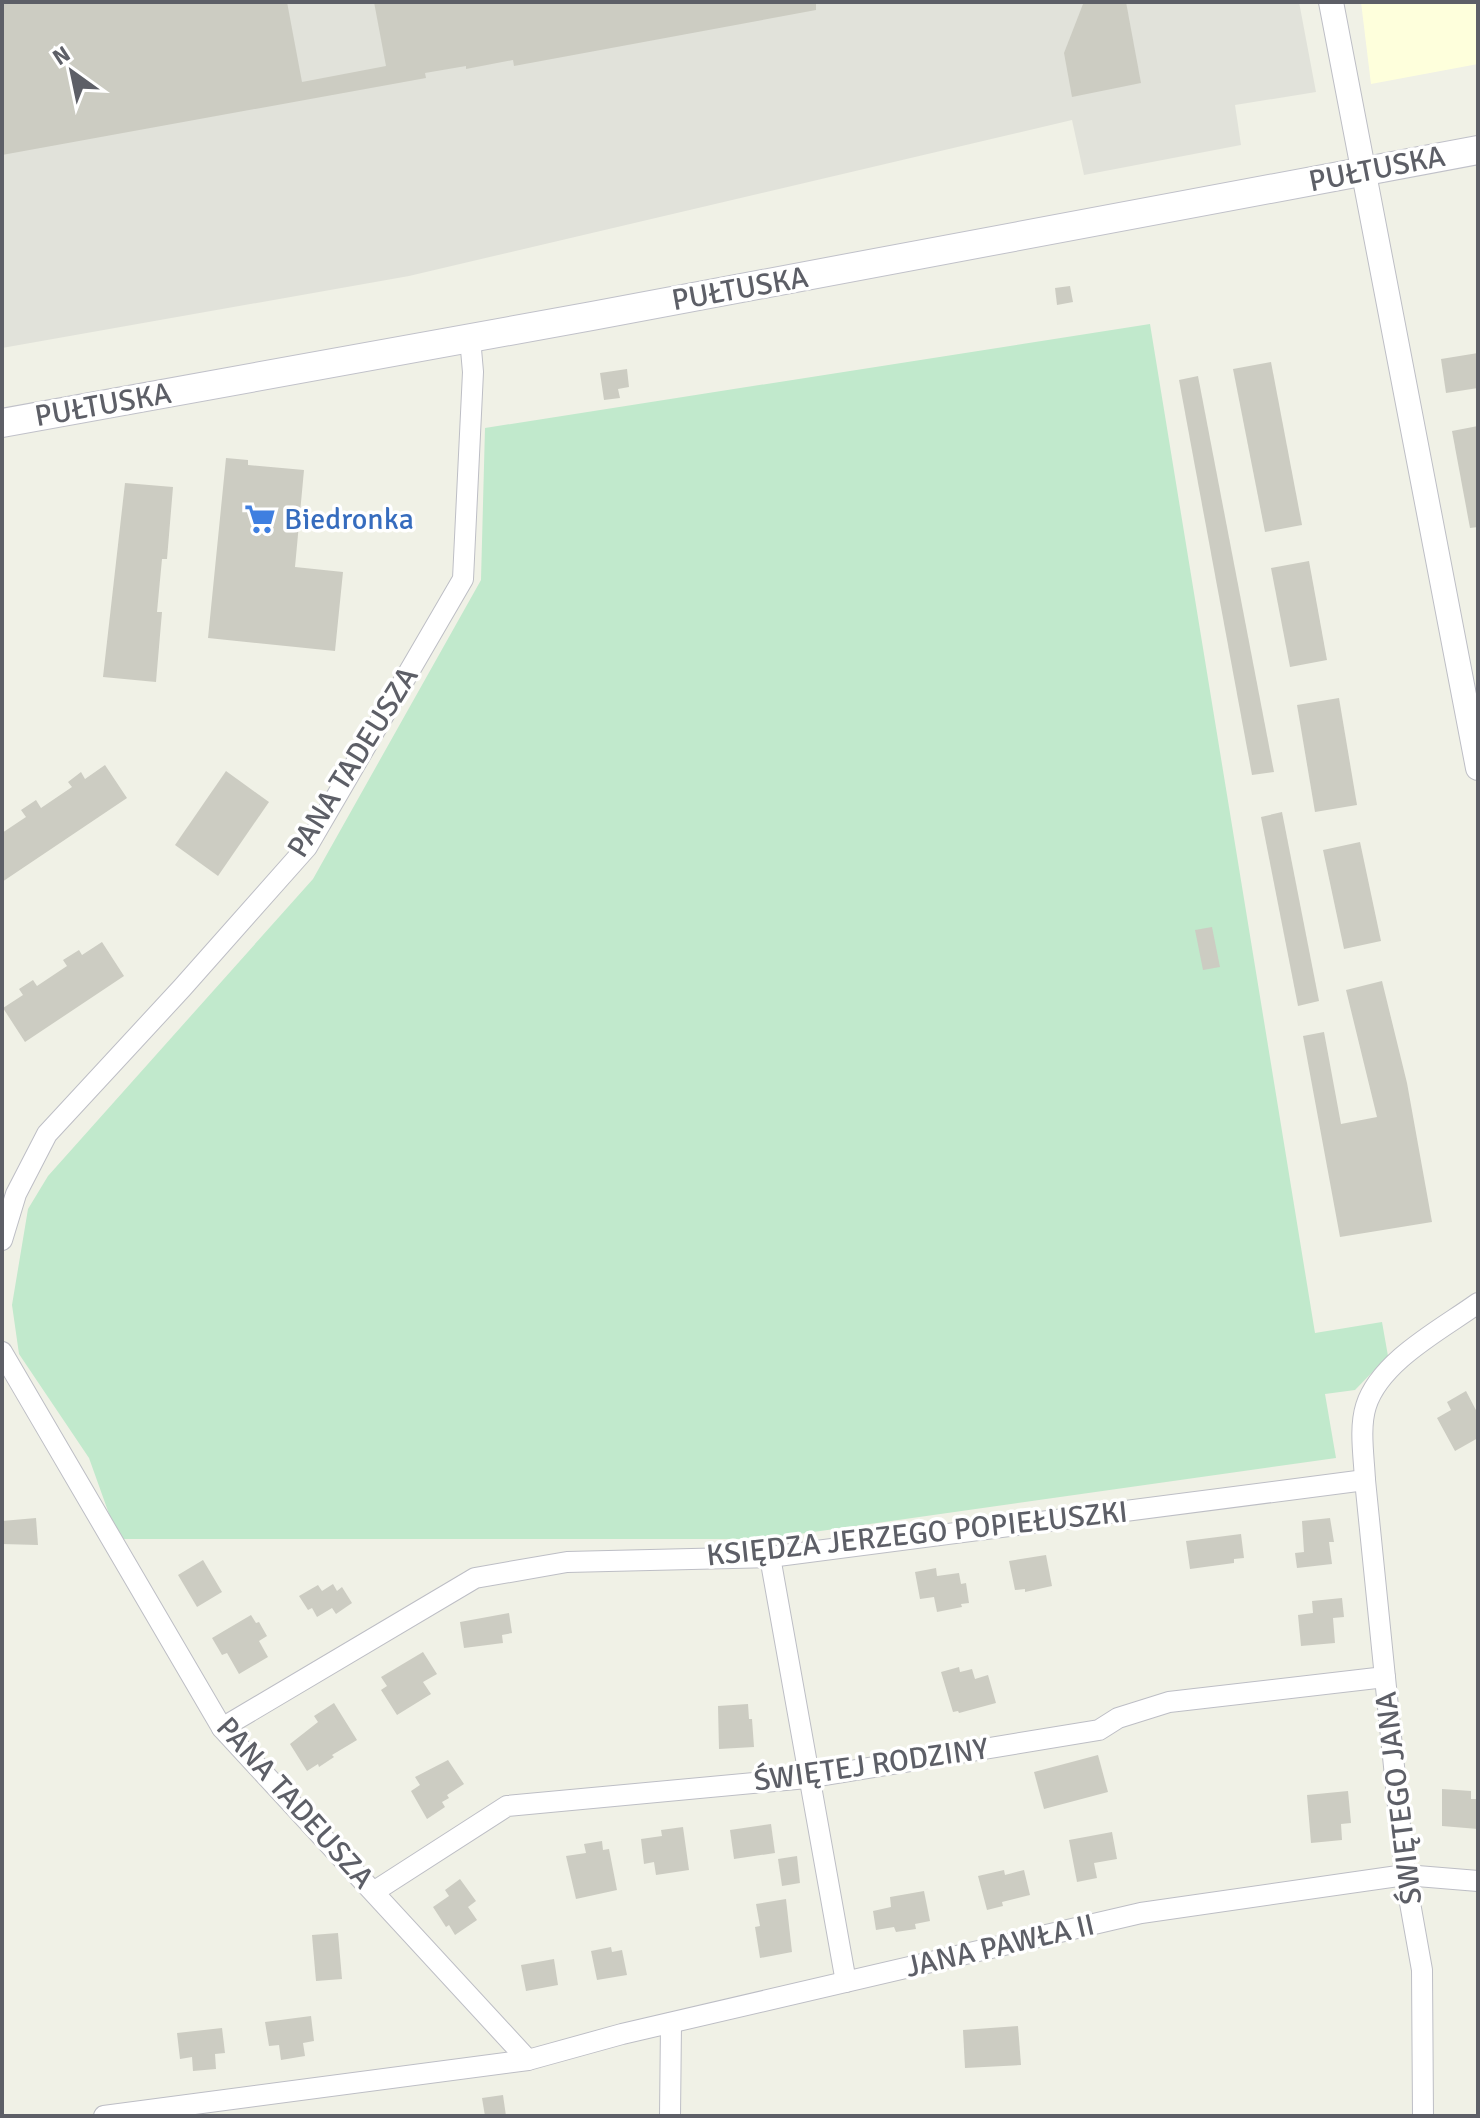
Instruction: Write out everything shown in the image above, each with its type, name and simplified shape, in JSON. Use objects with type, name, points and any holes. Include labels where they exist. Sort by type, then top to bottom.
[{"type":"main road","name":"PUŁTUSKA","points":[[2,423],[1478,150]]},
{"type":"street","points":[[1331,2],[1478,768]]},
{"type":"street","name":"PANA TADEUSZA","points":[[2,1240],[16,1194],[47,1134],[307,847],[463,579],[473,372],[470,338]]},
{"type":"street","name":"ŚWIĘTEGO JANA","points":[[1423,2116],[1422,1970],[1405,1875],[1365,1480],[1364,1426],[1366,1407],[1384,1374],[1478,1303]]},
{"type":"street","name":"PANA TADEUSZA","points":[[2,1352],[222,1728],[528,2060]]},
{"type":"street","name":"KSIĘDZA JERZEGO POPIEŁUSZKI","points":[[222,1728],[475,1578],[567,1562],[770,1557],[1365,1480]]},
{"type":"street","points":[[770,1557],[807,1778],[846,1982]]},
{"type":"street","name":"ŚWIĘTEJ RODZINY","points":[[375,1891],[507,1806],[807,1778],[1099,1730],[1118,1718],[1169,1702],[1385,1677]]},
{"type":"street","name":"JANA PAWŁA II","points":[[104,2116],[528,2060],[671,2023],[1141,1913],[1405,1875],[1478,1881]]},
{"type":"street","points":[[670,2116],[671,2023]]},
{"type":"shaded area","points":[[2,2],[1299,2],[1316,92],[1235,105],[1241,145],[1084,175],[1072,120],[409,276],[2,348]]},
{"type":"shaded area","points":[[1361,2],[1478,2],[1478,64],[1371,84]]},
{"type":"shaded area","points":[[1150,324],[1315,1333],[1382,1322],[1388,1356],[1355,1390],[1325,1394],[1336,1458],[764,1539],[118,1539],[89,1458],[19,1354],[12,1305],[28,1209],[48,1176],[313,879],[481,580],[485,428]]},
{"type":"building","points":[[2,2],[287,2],[302,82],[386,66],[374,2],[816,2],[816,10],[514,66],[513,60],[425,73],[426,78],[2,155]]},
{"type":"building","points":[[1126,2],[1141,83],[1072,97],[1064,53],[1083,4]]},
{"type":"building","points":[[1070,286],[1073,302],[1057,305],[1055,288]]},
{"type":"building","points":[[1478,353],[1478,388],[1446,393],[1441,359]]},
{"type":"building","points":[[1271,362],[1302,525],[1265,532],[1233,369]]},
{"type":"building","points":[[627,369],[629,387],[618,389],[620,398],[604,400],[600,373]]},
{"type":"building","points":[[1198,376],[1274,772],[1252,775],[1179,380]]},
{"type":"building","points":[[1478,426],[1478,527],[1470,528],[1452,431]]},
{"type":"building","name":"Biedronka","points":[[226,458],[248,460],[248,465],[304,470],[295,567],[343,572],[335,651],[208,638]]},
{"type":"building","points":[[125,483],[173,487],[167,559],[162,559],[157,612],[162,612],[156,682],[103,677]]},
{"type":"building","points":[[1309,561],[1327,660],[1290,667],[1271,568]]},
{"type":"building","points":[[1339,698],[1357,805],[1315,812],[1297,705]]},
{"type":"building","points":[[105,765],[127,798],[2,882],[2,833],[26,817],[21,810],[36,800],[41,808],[72,787],[68,782],[81,772],[85,779]]},
{"type":"building","points":[[226,771],[269,802],[218,876],[175,845]]},
{"type":"building","points":[[1282,812],[1319,1001],[1298,1006],[1261,817]]},
{"type":"building","points":[[1360,842],[1381,941],[1344,949],[1323,850]]},
{"type":"building","points":[[1212,927],[1220,967],[1203,970],[1195,930]]},
{"type":"building","points":[[102,942],[124,976],[25,1042],[3,1008],[23,995],[19,989],[33,980],[37,986],[67,966],[63,960],[79,950],[82,955]]},
{"type":"building","points":[[1382,981],[1407,1083],[1432,1222],[1340,1237],[1303,1036],[1324,1032],[1341,1124],[1377,1117],[1346,990]]},
{"type":"building","points":[[1466,1391],[1478,1414],[1478,1438],[1455,1451],[1437,1418],[1451,1410],[1447,1402]]},
{"type":"building","points":[[36,1518],[38,1545],[2,1544],[2,1521]]},
{"type":"building","points":[[1330,1518],[1334,1542],[1329,1542],[1332,1564],[1297,1568],[1295,1553],[1304,1552],[1302,1521]]},
{"type":"building","points":[[1241,1534],[1244,1558],[1234,1559],[1234,1563],[1190,1569],[1186,1541]]},
{"type":"building","points":[[1046,1555],[1052,1586],[1025,1592],[1025,1589],[1015,1590],[1009,1561]]},
{"type":"building","points":[[203,1560],[222,1592],[197,1607],[178,1575]]},
{"type":"building","points":[[936,1568],[937,1576],[959,1573],[961,1584],[966,1583],[969,1603],[937,1612],[934,1597],[920,1599],[915,1572]]},
{"type":"building","points":[[333,1584],[337,1591],[342,1587],[352,1603],[336,1614],[332,1608],[317,1617],[299,1596],[318,1585],[322,1591]]},
{"type":"building","points":[[1342,1598],[1344,1617],[1333,1618],[1335,1643],[1301,1646],[1298,1615],[1313,1613],[1312,1601]]},
{"type":"building","points":[[509,1613],[512,1633],[502,1635],[503,1643],[464,1648],[460,1622]]},
{"type":"building","points":[[251,1615],[267,1636],[259,1641],[268,1657],[239,1674],[227,1653],[222,1655],[212,1638]]},
{"type":"building","points":[[423,1652],[437,1674],[423,1682],[431,1694],[397,1715],[381,1690],[387,1686],[381,1677]]},
{"type":"building","points":[[959,1667],[960,1672],[972,1669],[975,1679],[988,1675],[996,1703],[953,1712],[941,1672]]},
{"type":"building","points":[[334,1703],[357,1740],[319,1767],[318,1764],[307,1771],[290,1744],[318,1722],[314,1716]]},
{"type":"building","points":[[748,1704],[754,1747],[719,1749],[718,1706]]},
{"type":"building","points":[[1098,1755],[1108,1792],[1044,1809],[1034,1772]]},
{"type":"building","points":[[448,1760],[464,1784],[447,1795],[449,1798],[442,1802],[445,1807],[427,1819],[411,1791],[420,1785],[415,1777]]},
{"type":"building","points":[[1442,1789],[1471,1791],[1471,1799],[1478,1799],[1478,1829],[1442,1826]]},
{"type":"building","points":[[1348,1791],[1351,1823],[1341,1824],[1342,1840],[1311,1843],[1307,1795]]},
{"type":"building","points":[[771,1824],[775,1853],[734,1859],[730,1830]]},
{"type":"building","points":[[683,1827],[689,1870],[656,1875],[654,1862],[644,1864],[641,1839],[662,1836],[661,1830]]},
{"type":"building","points":[[1112,1832],[1117,1859],[1094,1863],[1097,1878],[1077,1882],[1069,1840]]},
{"type":"building","points":[[602,1841],[603,1850],[609,1849],[617,1890],[576,1899],[566,1856],[586,1853],[584,1844]]},
{"type":"building","points":[[797,1856],[800,1883],[782,1886],[778,1859]]},
{"type":"building","points":[[1004,1870],[1005,1875],[1024,1870],[1030,1895],[1002,1902],[1003,1906],[987,1910],[978,1876]]},
{"type":"building","points":[[460,1879],[476,1901],[468,1907],[477,1920],[455,1935],[433,1907],[449,1896],[445,1890]]},
{"type":"building","points":[[924,1891],[930,1921],[915,1924],[916,1929],[896,1932],[894,1927],[876,1930],[873,1911],[891,1907],[890,1897]]},
{"type":"building","points":[[786,1899],[792,1952],[760,1958],[755,1927],[760,1926],[756,1904]]},
{"type":"building","points":[[338,1933],[342,1979],[316,1981],[312,1935]]},
{"type":"building","points":[[611,1947],[612,1952],[622,1950],[627,1975],[597,1980],[591,1951]]},
{"type":"building","points":[[554,1959],[558,1985],[526,1991],[521,1965]]},
{"type":"building","points":[[311,2016],[314,2041],[303,2043],[305,2056],[281,2060],[279,2045],[269,2046],[265,2022]]},
{"type":"building","points":[[1018,2026],[1021,2065],[965,2068],[963,2030]]},
{"type":"building","points":[[222,2028],[225,2053],[215,2054],[216,2069],[193,2071],[192,2057],[180,2059],[177,2033]]},
{"type":"building","points":[[503,2095],[506,2116],[485,2116],[482,2098]]},
{"type":"place","name":"Biedronka","points":[[260,519]]}]
